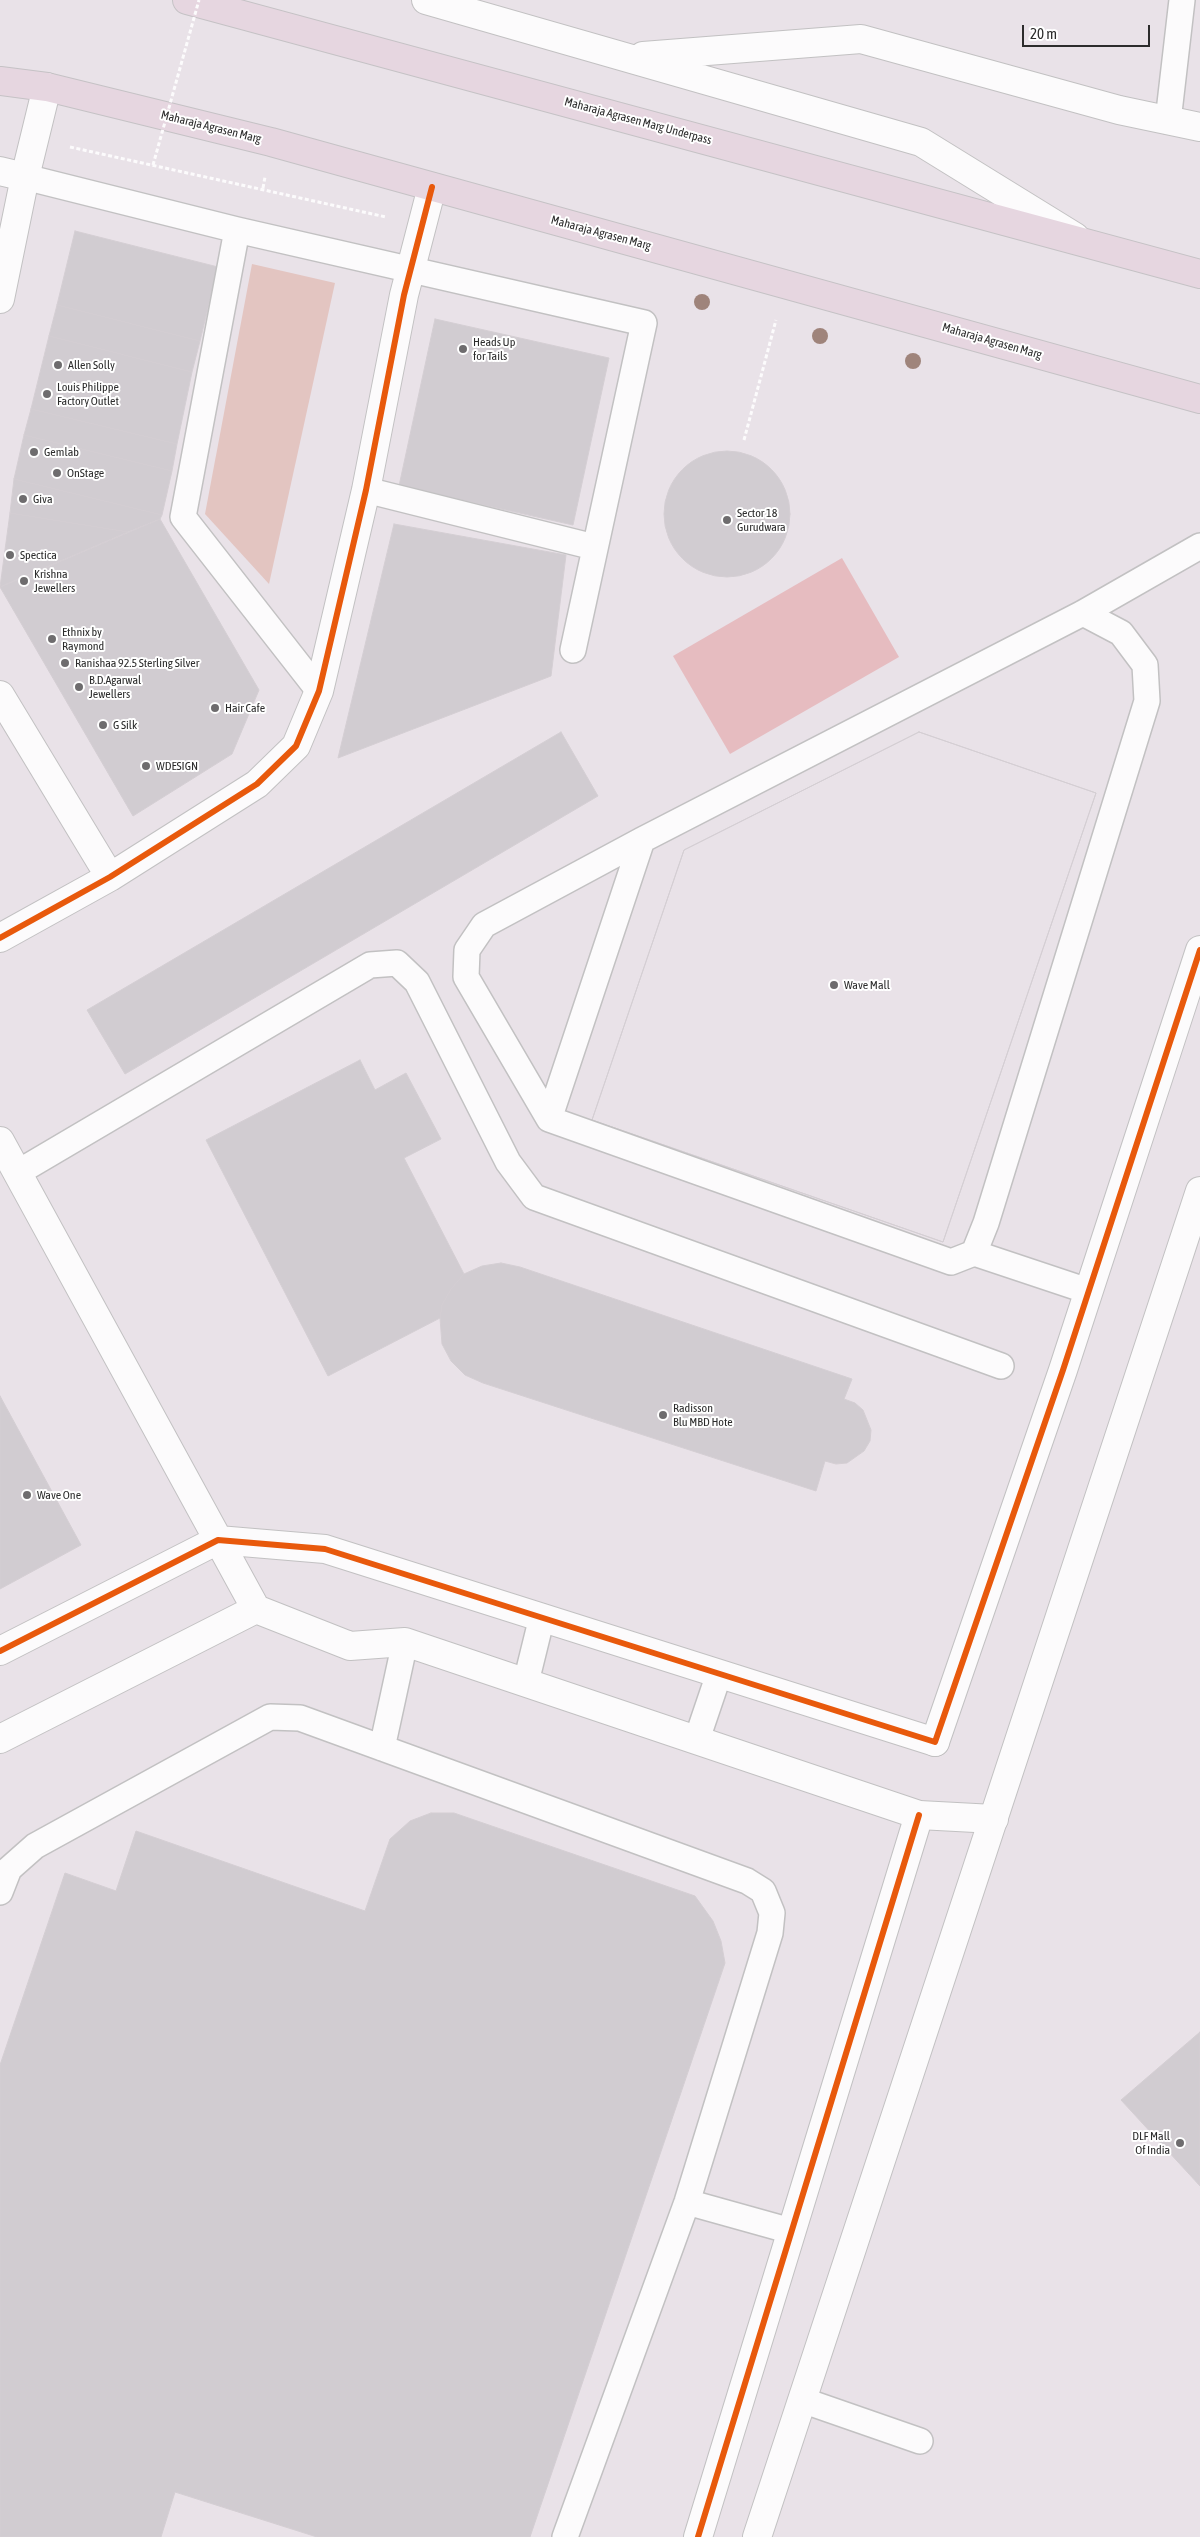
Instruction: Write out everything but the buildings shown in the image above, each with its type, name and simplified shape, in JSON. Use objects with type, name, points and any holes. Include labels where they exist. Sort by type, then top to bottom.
[{"type":"main road","name":"Maharaja Agrasen Marg Underpass","points":[[187,0],[466,74],[1088,245]]},
{"type":"main road","name":"Maharaja Agrasen Marg","points":[[0,81],[47,87],[271,142],[1200,398]]},
{"type":"main road","points":[[1088,245],[1200,274]]},
{"type":"street","points":[[426,0],[921,142],[1088,245]]},
{"type":"street","points":[[624,57],[861,39],[1119,110],[1200,127]]},
{"type":"street","points":[[0,299],[13,174],[35,140],[47,87]]},
{"type":"street","points":[[0,938],[110,877],[257,784],[296,746],[319,691],[366,490],[411,269],[432,187]]},
{"type":"street","points":[[0,695],[110,877]]},
{"type":"street","points":[[0,1651],[218,1540],[325,1549],[935,1742],[1088,1291],[1200,950]]},
{"type":"street","points":[[0,1141],[256,1609],[350,1646],[405,1642],[919,1815],[994,1819]]},
{"type":"street","points":[[757,2537],[1200,1191]]},
{"type":"street","points":[[0,1738],[256,1609]]},
{"type":"street","points":[[698,2537],[919,1815]]},
{"type":"lane","points":[[1168,121],[1182,0]]},
{"type":"lane","points":[[13,174],[237,230],[644,323],[573,650]]},
{"type":"lane","points":[[237,230],[183,517],[319,691]]},
{"type":"lane","points":[[366,490],[594,547]]},
{"type":"lane","points":[[1088,1291],[974,1253],[952,1262],[549,1119],[466,978],[467,950],[484,925],[642,840],[1082,613],[1200,546]]},
{"type":"lane","points":[[974,1253],[989,1213],[1147,701],[1145,665],[1121,633],[1082,613]]},
{"type":"lane","points":[[549,1119],[642,840]]},
{"type":"lane","points":[[17,1173],[370,965],[397,963],[417,982],[508,1162],[534,1197],[1001,1366]]},
{"type":"lane","points":[[526,1682],[542,1617]]},
{"type":"lane","points":[[382,1748],[405,1642]]},
{"type":"lane","points":[[697,1740],[719,1674]]},
{"type":"lane","points":[[0,1892],[9,1869],[35,1846],[270,1717],[300,1718],[747,1881],[763,1891],[772,1913],[770,1933],[687,2202],[565,2537]]},
{"type":"lane","points":[[687,2202],[791,2231]]},
{"type":"lane","points":[[802,2400],[920,2441]]},
{"type":"path","points":[[153,165],[199,0]]},
{"type":"path","points":[[35,140],[422,226]]},
{"type":"path","points":[[744,440],[786,284]]},
{"type":"shaded area","points":[[252,264],[335,283],[269,584],[205,514]]},
{"type":"shaded area","points":[[842,558],[899,657],[730,754],[673,656]]},
{"type":"cycle path","points":[[0,938],[110,877],[257,784],[296,746],[319,691],[366,490],[404,295],[432,187]]},
{"type":"cycle path","points":[[0,1651],[218,1540],[325,1549],[935,1742],[1063,1370],[1200,950]]},
{"type":"cycle path","points":[[698,2537],[919,1815]]},
{"type":"place","name":"Heads Up for Tails","points":[[463,349]]},
{"type":"place","name":"Allen Solly","points":[[58,365]]},
{"type":"place","name":"Louis Philippe Factory Outlet","points":[[47,394]]},
{"type":"place","name":"Gemlab","points":[[34,452]]},
{"type":"place","name":"OnStage","points":[[57,473]]},
{"type":"place","name":"Giva","points":[[23,499]]},
{"type":"place","name":"Sector 18 Gurudwara","points":[[727,520]]},
{"type":"place","name":"Spectica","points":[[10,555]]},
{"type":"place","name":"Krishna Jewellers","points":[[24,581]]},
{"type":"place","name":"Ethnix by Raymond","points":[[52,639]]},
{"type":"place","name":"Ranishaa 92.5 Sterling Silver","points":[[65,663]]},
{"type":"place","name":"B.D.Agarwal Jewellers","points":[[79,687]]},
{"type":"place","name":"Hair Cafe","points":[[215,708]]},
{"type":"place","name":"G Silk","points":[[103,725]]},
{"type":"place","name":"WDESIGN","points":[[146,766]]},
{"type":"place","name":"Wave Mall","points":[[834,985]]},
{"type":"place","name":"Radisson Blu MBD Hote","points":[[663,1415]]},
{"type":"place","name":"Wave One","points":[[27,1495]]},
{"type":"place","name":"DLF Mall Of India","points":[[1180,2143]]}]
